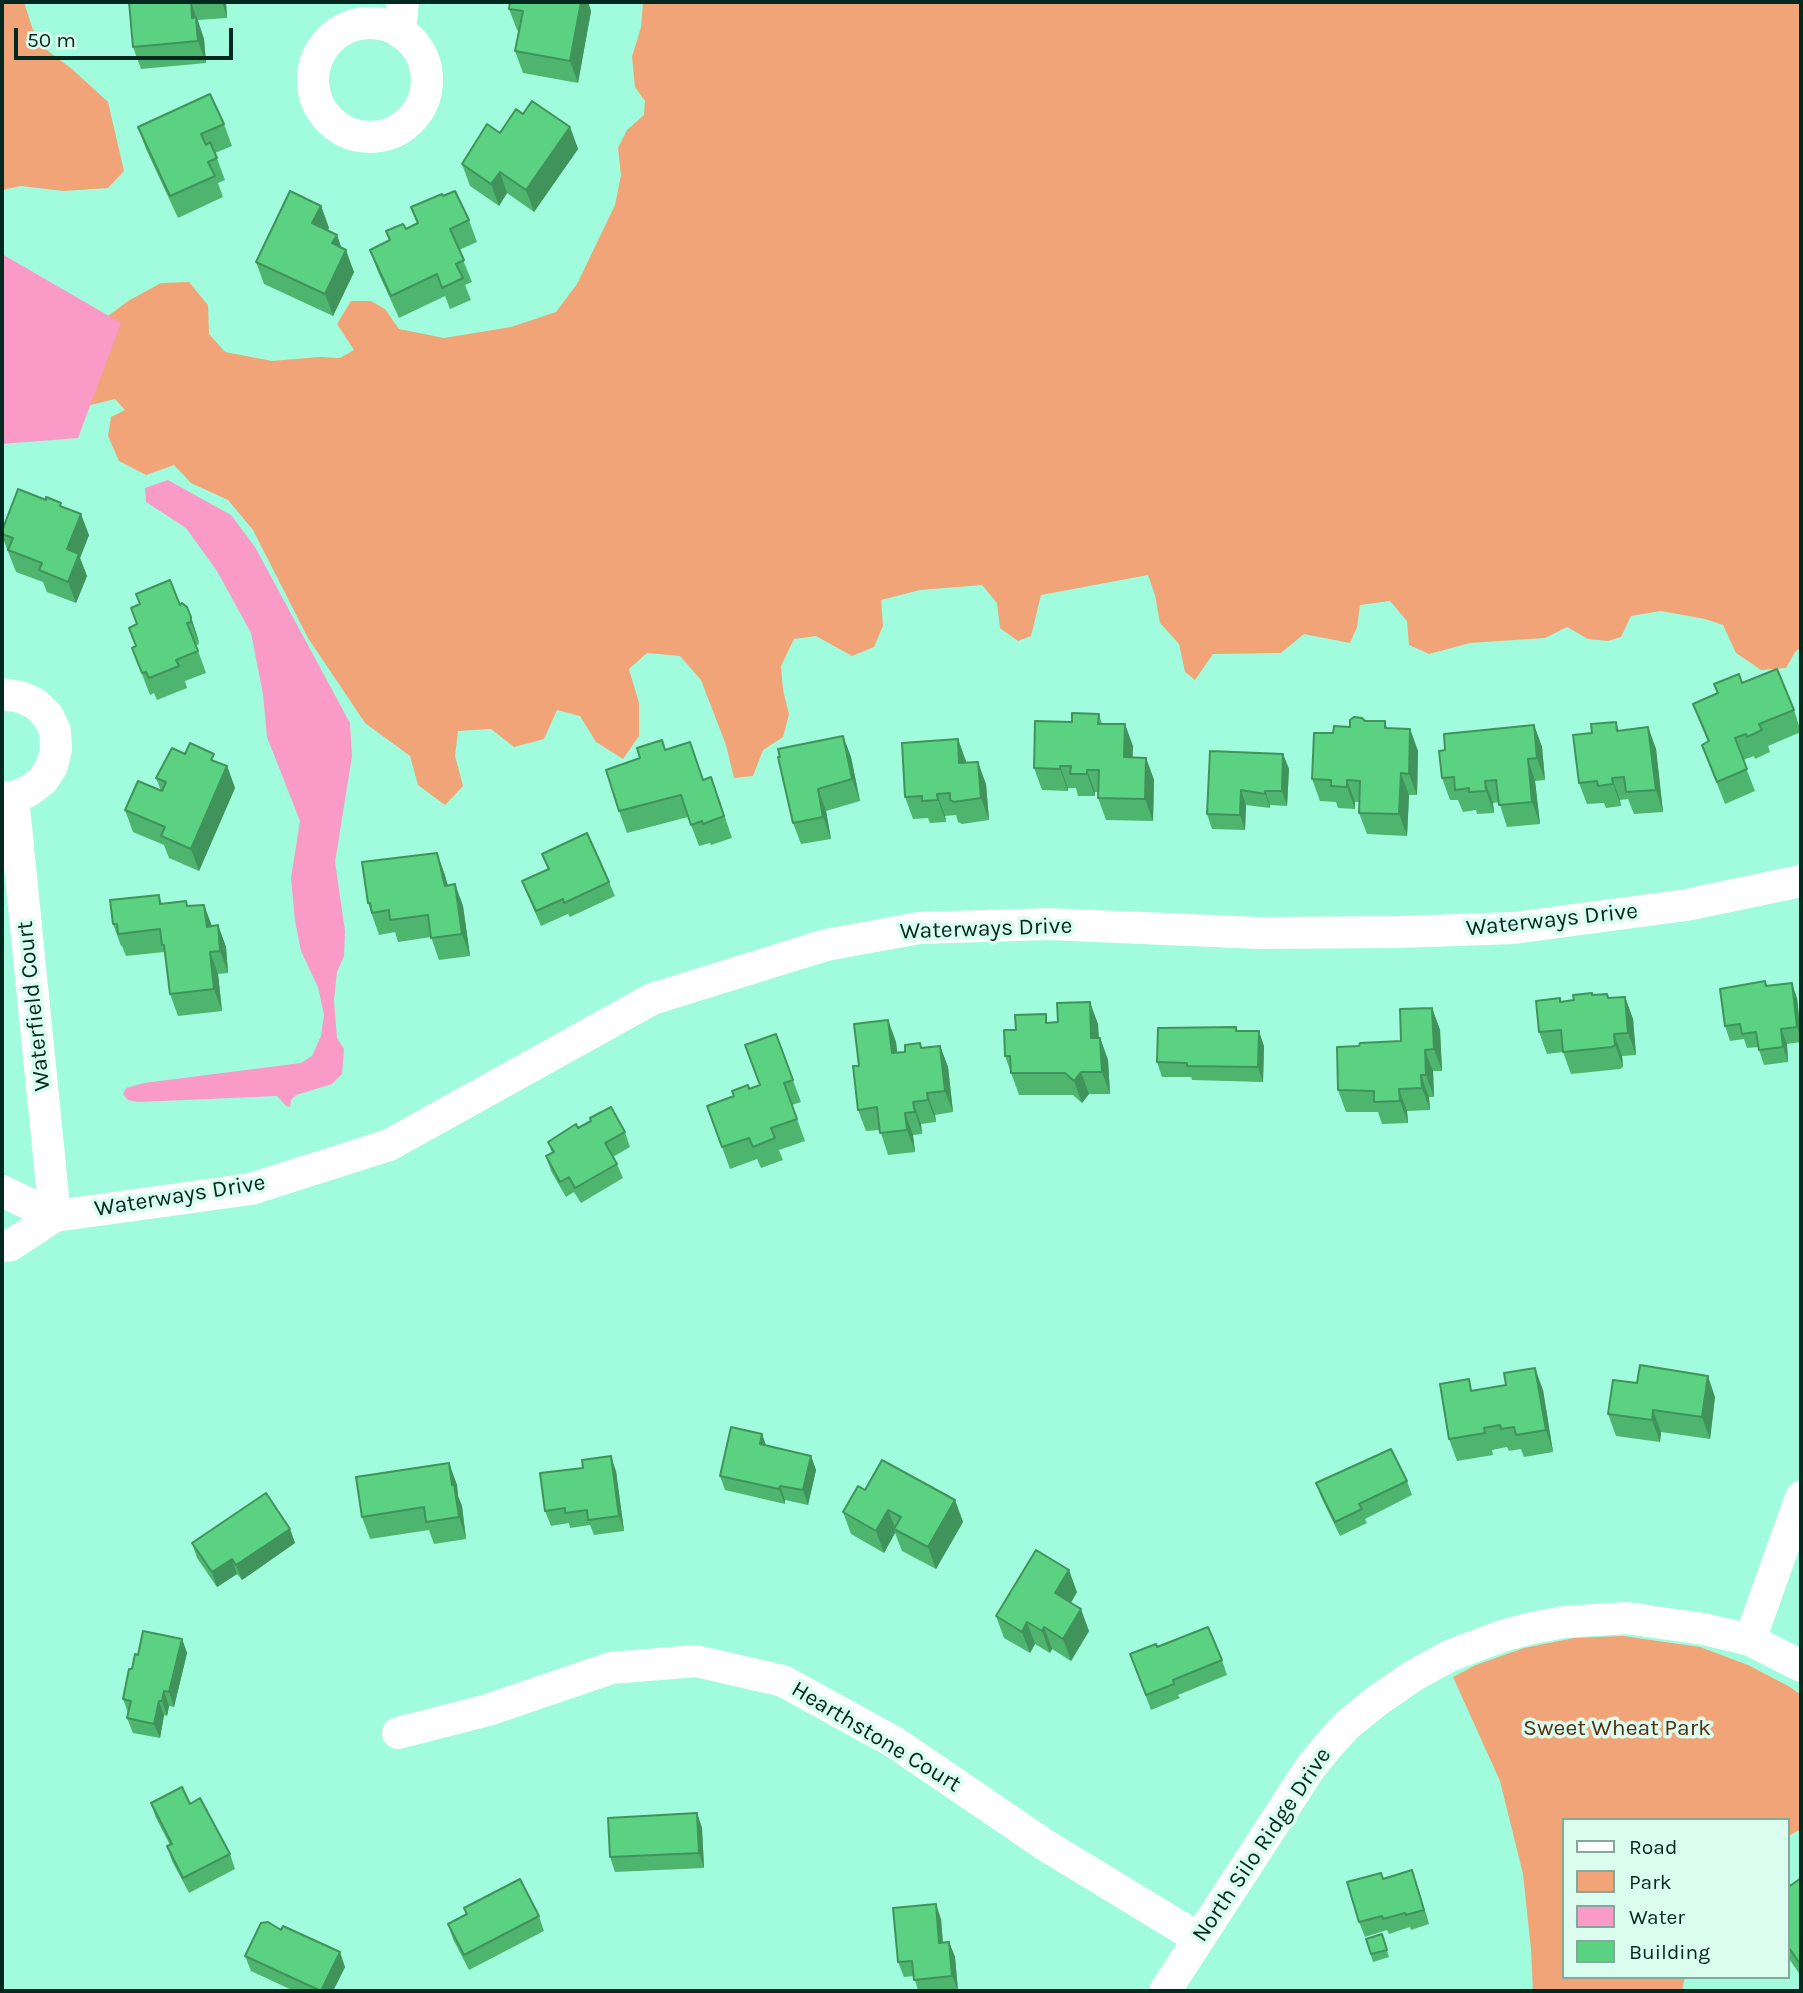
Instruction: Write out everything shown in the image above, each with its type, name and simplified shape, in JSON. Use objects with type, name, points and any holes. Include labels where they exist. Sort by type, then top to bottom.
[{"type":"street","name":"Waterfield Court","points":[[2,694],[21,697],[36,704],[48,716],[55,731],[56,749],[52,766],[43,780],[29,791],[7,797],[55,1216]]},
{"type":"street","name":"Waterways Drive","points":[[2,1246],[11,1245],[55,1216],[251,1189],[389,1145],[652,999],[826,945],[919,928],[1049,924],[1259,933],[1514,928],[1686,905],[1801,881]]},
{"type":"street","points":[[2,1191],[55,1216]]},
{"type":"street","points":[[1750,1640],[1801,1497]]},
{"type":"street","name":"North Silo Ridge Drive","points":[[1165,1991],[1326,1747],[1347,1725],[1378,1700],[1437,1662],[1475,1645],[1512,1633],[1564,1622],[1627,1618],[1704,1629],[1750,1640],[1801,1666]]},
{"type":"street","name":"Hearthstone Court","points":[[398,1732],[488,1710],[611,1668],[696,1661],[783,1681],[894,1742],[1045,1845],[1198,1938]]},
{"type":"green space","points":[[2,2],[24,2],[33,30],[48,51],[108,102],[124,171],[108,188],[64,191],[21,186],[2,190]]},
{"type":"green space","points":[[643,2],[1801,2],[1801,647],[1786,668],[1761,670],[1736,653],[1723,625],[1661,611],[1631,616],[1621,637],[1608,641],[1588,639],[1567,627],[1545,638],[1470,643],[1429,654],[1409,645],[1407,621],[1390,601],[1360,605],[1357,627],[1350,643],[1304,634],[1281,653],[1213,654],[1195,680],[1185,672],[1179,644],[1160,623],[1148,575],[1041,595],[1031,636],[1018,641],[1000,628],[997,603],[982,585],[920,590],[881,600],[883,626],[874,647],[852,656],[816,636],[794,639],[781,666],[789,714],[783,737],[763,750],[753,776],[734,778],[726,745],[701,680],[680,656],[647,653],[629,669],[639,703],[639,736],[623,759],[596,742],[580,716],[557,710],[544,739],[514,747],[491,729],[458,731],[455,756],[463,786],[445,805],[418,785],[410,756],[365,723],[308,638],[253,530],[228,500],[191,483],[174,465],[146,475],[119,461],[108,436],[111,417],[125,410],[115,399],[71,410],[92,328],[128,301],[161,283],[189,282],[208,305],[209,334],[225,352],[272,361],[340,358],[354,350],[337,324],[351,301],[371,301],[385,309],[399,329],[444,338],[511,327],[556,312],[577,284],[615,205],[621,175],[618,148],[627,130],[644,115],[645,101],[635,87],[632,57],[641,27]]},
{"type":"green space","name":"Sweet Wheat Park","points":[[1623,1636],[1700,1647],[1748,1665],[1801,1695],[1801,1829],[1789,1836],[1789,1818],[1562,1818],[1562,1979],[1685,1979],[1682,1991],[1533,1991],[1523,1874],[1500,1781],[1453,1677],[1476,1665],[1524,1648],[1574,1638]]},
{"type":"water","points":[[2,254],[121,323],[78,438],[2,444]]},
{"type":"water","points":[[168,480],[231,515],[255,547],[350,723],[352,756],[335,862],[345,931],[344,956],[337,972],[334,1000],[337,1038],[344,1049],[342,1074],[332,1084],[296,1095],[291,1100],[290,1107],[277,1096],[138,1102],[128,1100],[123,1094],[126,1088],[144,1083],[301,1063],[312,1056],[321,1036],[324,1015],[318,987],[301,951],[295,921],[291,878],[300,821],[267,737],[263,694],[251,633],[217,571],[186,528],[146,502],[145,488]]},
{"type":"building","points":[[129,2],[191,2],[192,18],[196,17],[198,41],[133,47]]},
{"type":"building","points":[[510,2],[581,2],[570,61],[515,51],[523,11],[509,9]]},
{"type":"building","points":[[210,94],[224,124],[201,134],[206,145],[210,142],[217,158],[208,162],[215,176],[170,196],[138,127]]},
{"type":"building","points":[[532,101],[570,127],[526,190],[500,172],[491,184],[462,164],[487,124],[500,133],[516,109],[523,114]]},
{"type":"building","points":[[290,191],[321,206],[312,223],[337,235],[332,243],[346,250],[325,294],[256,262]]},
{"type":"building","points":[[455,191],[469,220],[450,229],[464,260],[456,264],[463,278],[442,288],[437,274],[391,296],[370,250],[390,240],[386,231],[403,224],[406,229],[418,223],[411,207]]},
{"type":"building","points":[[18,489],[46,500],[46,497],[49,498],[61,503],[60,506],[81,514],[67,549],[79,554],[68,582],[39,570],[42,563],[8,550],[13,538],[2,534],[2,531]]},
{"type":"building","points":[[170,580],[180,605],[182,603],[187,607],[191,617],[191,622],[187,623],[198,651],[176,660],[179,666],[149,678],[146,672],[142,673],[132,648],[136,646],[129,628],[137,624],[131,608],[140,604],[136,594]]},
{"type":"building","points":[[1777,669],[1794,710],[1759,724],[1762,730],[1747,737],[1746,734],[1735,738],[1747,769],[1717,782],[1702,745],[1709,741],[1693,704],[1718,693],[1714,684],[1739,674],[1742,683]]},
{"type":"building","points":[[1072,713],[1099,714],[1098,724],[1125,724],[1124,757],[1146,758],[1145,799],[1098,798],[1099,770],[1087,770],[1087,774],[1070,774],[1071,766],[1060,766],[1060,769],[1034,768],[1035,721],[1072,722]]},
{"type":"building","points":[[1354,717],[1365,721],[1385,721],[1385,728],[1410,729],[1409,774],[1401,773],[1399,814],[1359,813],[1360,781],[1347,780],[1347,787],[1331,786],[1331,780],[1312,779],[1314,733],[1333,733],[1334,726],[1350,727],[1350,720]]},
{"type":"building","points":[[1616,722],[1617,731],[1648,727],[1656,790],[1626,792],[1624,777],[1612,778],[1613,784],[1598,786],[1597,781],[1579,783],[1573,735],[1592,733],[1591,724]]},
{"type":"building","points":[[1534,725],[1537,758],[1528,759],[1532,802],[1499,805],[1496,780],[1485,781],[1486,791],[1469,792],[1469,788],[1455,790],[1454,777],[1442,778],[1439,751],[1445,750],[1444,734]]},
{"type":"building","points":[[843,736],[852,779],[818,789],[823,817],[793,823],[778,749]]},
{"type":"building","points":[[958,739],[959,763],[978,762],[981,798],[954,802],[950,800],[950,793],[937,794],[938,800],[922,801],[922,796],[905,797],[902,743]]},
{"type":"building","points":[[662,740],[665,750],[690,742],[703,780],[711,777],[724,816],[703,824],[702,821],[691,825],[681,795],[619,811],[606,770],[640,758],[637,748]]},
{"type":"building","points":[[190,743],[214,754],[211,760],[227,766],[191,849],[161,836],[165,827],[125,810],[138,781],[162,791],[166,782],[156,778],[172,748],[185,754]]},
{"type":"building","points":[[1210,751],[1283,754],[1282,791],[1265,791],[1265,794],[1241,790],[1240,815],[1207,814]]},
{"type":"building","points":[[587,833],[609,882],[564,903],[563,899],[536,911],[522,881],[549,869],[542,854]]},
{"type":"building","points":[[437,853],[445,886],[455,884],[462,934],[431,938],[428,915],[390,920],[389,910],[372,913],[362,862]]},
{"type":"building","points":[[159,895],[160,904],[186,901],[187,906],[204,905],[207,927],[218,925],[220,951],[210,952],[214,989],[170,994],[160,929],[118,934],[117,924],[113,924],[110,900]]},
{"type":"building","points":[[1765,981],[1766,986],[1792,983],[1797,1027],[1781,1029],[1783,1047],[1759,1050],[1756,1032],[1742,1034],[1740,1024],[1725,1026],[1720,989]]},
{"type":"building","points":[[1607,994],[1608,998],[1625,997],[1628,1033],[1614,1034],[1615,1045],[1563,1052],[1561,1030],[1539,1032],[1536,1001],[1560,998],[1560,1002],[1574,1000],[1573,995]]},
{"type":"building","points":[[1090,1002],[1091,1038],[1100,1038],[1102,1072],[1081,1072],[1074,1081],[1065,1073],[1011,1073],[1010,1056],[1005,1056],[1004,1030],[1016,1030],[1015,1015],[1046,1014],[1046,1023],[1058,1022],[1057,1003]]},
{"type":"building","points":[[1432,1008],[1434,1049],[1425,1050],[1426,1075],[1421,1075],[1422,1088],[1399,1089],[1400,1101],[1374,1102],[1374,1091],[1338,1090],[1337,1047],[1401,1041],[1400,1009]]},
{"type":"building","points":[[888,1020],[892,1053],[905,1052],[905,1045],[920,1043],[921,1048],[940,1046],[945,1091],[927,1093],[928,1100],[913,1102],[915,1112],[905,1113],[907,1130],[880,1133],[877,1107],[858,1110],[853,1066],[859,1066],[854,1024]]},
{"type":"building","points":[[1236,1027],[1236,1031],[1259,1031],[1258,1067],[1187,1066],[1187,1063],[1157,1062],[1158,1028]]},
{"type":"building","points":[[776,1034],[793,1080],[784,1083],[797,1119],[771,1128],[775,1138],[753,1147],[749,1138],[722,1147],[707,1106],[734,1096],[732,1091],[748,1085],[749,1089],[760,1085],[745,1045]]},
{"type":"building","points":[[611,1107],[625,1132],[605,1143],[617,1164],[575,1188],[569,1177],[560,1182],[546,1156],[554,1152],[548,1142],[576,1124],[578,1128],[591,1121],[590,1118]]},
{"type":"building","points":[[1640,1365],[1708,1376],[1702,1417],[1653,1410],[1652,1420],[1608,1414],[1613,1380],[1637,1383]]},
{"type":"building","points":[[1535,1368],[1546,1430],[1516,1435],[1514,1427],[1501,1429],[1500,1425],[1484,1428],[1485,1433],[1449,1439],[1440,1384],[1469,1379],[1471,1391],[1506,1385],[1504,1373]]},
{"type":"building","points":[[731,1427],[762,1434],[760,1444],[811,1456],[803,1490],[780,1486],[779,1489],[720,1476]]},
{"type":"building","points":[[1391,1449],[1407,1481],[1359,1504],[1362,1509],[1335,1522],[1316,1483]]},
{"type":"building","points":[[611,1456],[619,1516],[588,1520],[587,1510],[565,1513],[565,1508],[545,1511],[540,1473],[583,1468],[582,1460]]},
{"type":"building","points":[[882,1460],[955,1500],[928,1547],[894,1529],[901,1517],[888,1510],[876,1531],[843,1512],[858,1486],[865,1490]]},
{"type":"building","points":[[449,1463],[459,1517],[426,1522],[424,1507],[362,1517],[356,1477]]},
{"type":"building","points":[[266,1493],[290,1529],[236,1565],[232,1559],[212,1572],[192,1543]]},
{"type":"building","points":[[1036,1550],[1069,1570],[1055,1593],[1081,1609],[1063,1639],[1044,1627],[1042,1631],[1027,1622],[1022,1632],[996,1616]]},
{"type":"building","points":[[1208,1627],[1222,1660],[1173,1680],[1174,1684],[1146,1695],[1130,1654],[1156,1644],[1157,1647]]},
{"type":"building","points":[[143,1631],[182,1639],[169,1692],[164,1691],[162,1701],[159,1701],[154,1724],[127,1718],[131,1701],[123,1699],[129,1669],[132,1669],[135,1654],[138,1655]]},
{"type":"building","points":[[182,1787],[190,1804],[200,1798],[230,1854],[183,1878],[167,1846],[172,1844],[151,1803]]},
{"type":"building","points":[[697,1813],[699,1853],[610,1857],[608,1818]]},
{"type":"building","points":[[1412,1870],[1424,1910],[1359,1922],[1347,1882],[1381,1873],[1383,1879]]},
{"type":"building","points":[[1801,1878],[1801,1965],[1789,1948],[1789,1887]]},
{"type":"building","points":[[520,1879],[539,1916],[464,1955],[448,1924],[467,1914],[464,1908]]},
{"type":"building","points":[[936,1904],[939,1943],[949,1942],[952,1976],[914,1980],[912,1961],[898,1962],[893,1908]]},
{"type":"building","points":[[268,1922],[281,1930],[283,1926],[340,1952],[321,1991],[245,1956],[261,1923]]},
{"type":"building","points":[[1382,1934],[1387,1950],[1371,1954],[1366,1939]]}]
